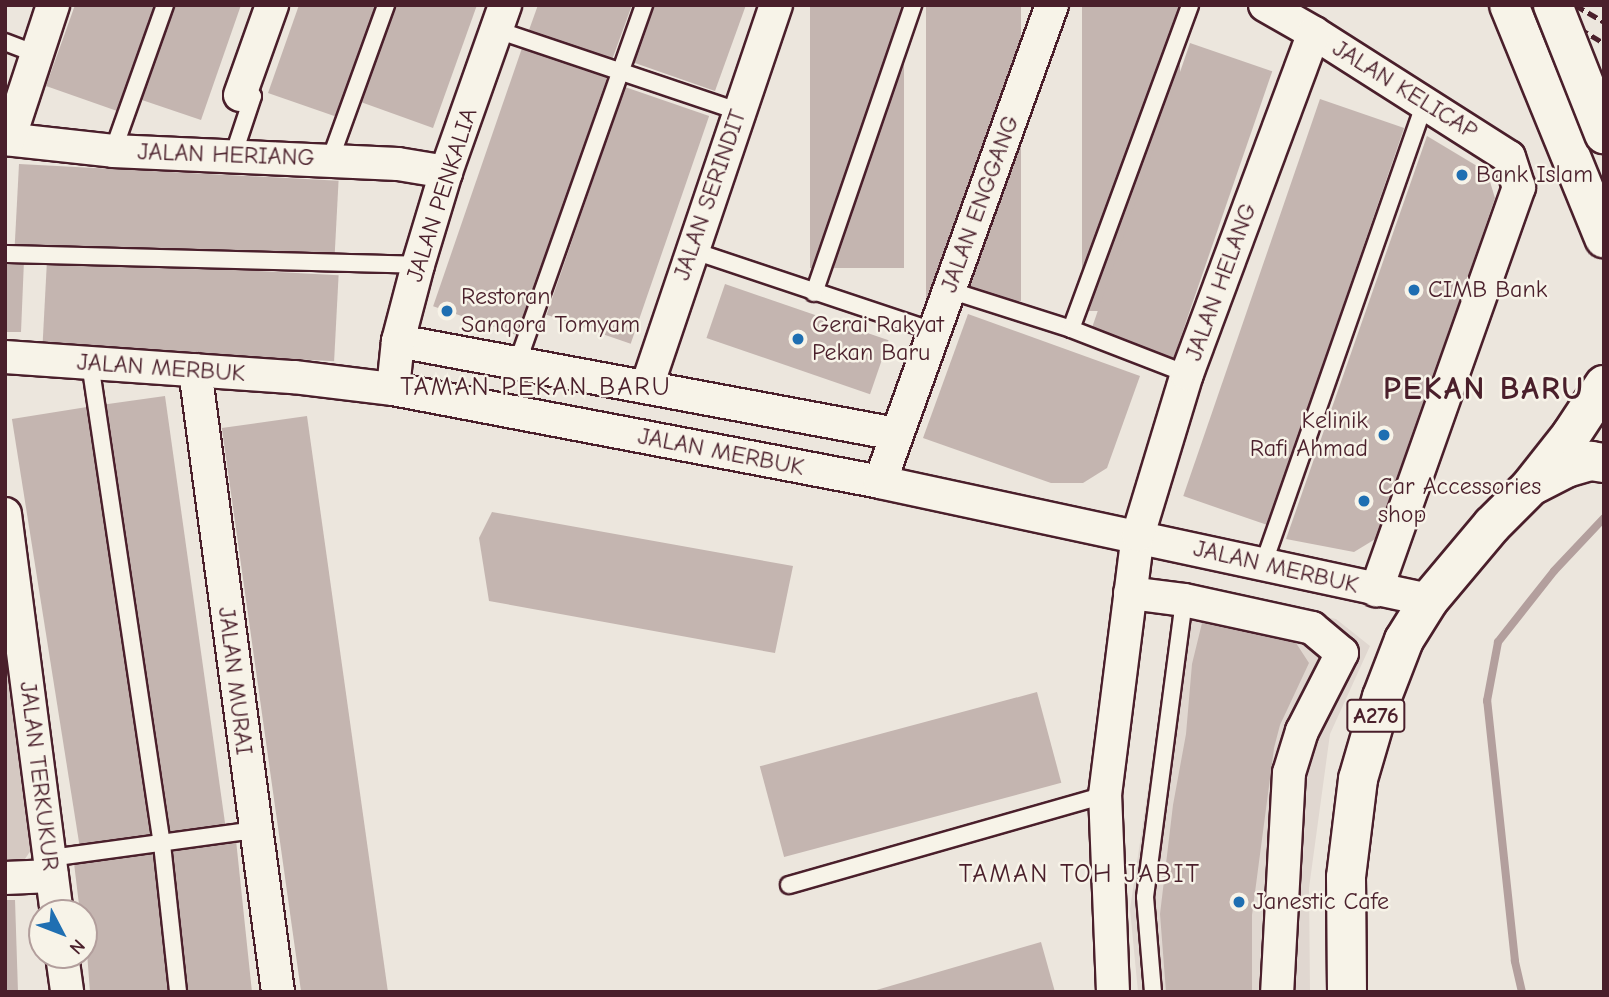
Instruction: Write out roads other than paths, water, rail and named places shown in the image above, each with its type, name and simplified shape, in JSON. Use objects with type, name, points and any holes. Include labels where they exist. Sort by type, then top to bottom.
[{"type":"main road","points":[[1509,5],[1604,238]]},
{"type":"main road","points":[[1553,5],[1604,134]]},
{"type":"main road","points":[[1530,487],[1571,435],[1604,385]]},
{"type":"main road","points":[[1530,487],[1566,468],[1591,461],[1604,463]]},
{"type":"main road","name":"A276","points":[[1347,992],[1346,877],[1358,779],[1382,697],[1404,640],[1429,600],[1492,525],[1530,487]]},
{"type":"street","points":[[7,139],[53,5]]},
{"type":"street","points":[[240,95],[272,5]]},
{"type":"street","name":"JALAN SERINDIT","points":[[647,386],[776,5]]},
{"type":"street","name":"JALAN ENGGANG","points":[[880,482],[1052,5]]},
{"type":"street","name":"JALAN KELICAP","points":[[1265,5],[1510,157],[1518,187],[1376,590]]},
{"type":"street","name":"JALAN PENKALIA","points":[[393,389],[398,341],[418,265],[446,172],[501,17]]},
{"type":"street","name":"JALAN HELANG","points":[[1113,992],[1105,795],[1138,535],[1187,374],[1314,33]]},
{"type":"street","name":"JALAN HERIANG","points":[[7,139],[113,151],[398,164],[446,172]]},
{"type":"street","points":[[398,341],[518,361],[896,434]]},
{"type":"street","name":"JALAN MERBUK","points":[[5,357],[295,377],[393,389],[880,482],[1138,535],[1429,600]]},
{"type":"street","name":"JALAN MURAI","points":[[195,370],[278,992]]},
{"type":"street","name":"JALAN TERKUKUR","points":[[5,514],[55,899]]},
{"type":"street","points":[[1130,593],[1184,600],[1312,628],[1342,653],[1302,730],[1289,773],[1277,992]]},
{"type":"street","points":[[5,878],[51,867]]},
{"type":"street","points":[[64,969],[67,992]]},
{"type":"lane","points":[[113,151],[165,5]]},
{"type":"lane","points":[[330,160],[386,5]]},
{"type":"lane","points":[[518,361],[644,5]]},
{"type":"lane","points":[[814,293],[913,5]]},
{"type":"lane","points":[[1071,330],[1190,5]]},
{"type":"lane","points":[[501,17],[620,71],[738,111]]},
{"type":"lane","points":[[5,42],[37,54]]},
{"type":"lane","points":[[233,156],[253,96],[240,95]]},
{"type":"lane","points":[[1263,565],[1425,102]]},
{"type":"lane","points":[[691,250],[933,331]]},
{"type":"lane","points":[[5,254],[418,265]]},
{"type":"lane","points":[[949,290],[1071,330],[1187,374]]},
{"type":"lane","points":[[90,363],[162,844],[178,992]]},
{"type":"lane","points":[[1153,992],[1146,897],[1184,600]]},
{"type":"lane","points":[[789,886],[1105,795]]},
{"type":"lane","points":[[51,867],[162,844],[255,830]]},
{"type":"waterway","points":[[1522,992],[1515,961],[1487,701],[1498,642],[1554,571],[1604,518]]},
{"type":"railway","points":[[1540,5],[1604,43]]},
{"type":"railway","points":[[1575,5],[1604,22]]},
{"type":"place","name":"Bank Islam","points":[[1462,175]]},
{"type":"place","name":"CIMB Bank","points":[[1414,290]]},
{"type":"place","name":"Restoran Sanqora Tomyam","points":[[447,311]]},
{"type":"place","name":"Gerai Rakyat Pekan Baru","points":[[798,339]]},
{"type":"place","name":"Kelinik Rafi Ahmad","points":[[1384,435]]},
{"type":"place","name":"Car Accessories shop","points":[[1364,501]]},
{"type":"place","name":"Janestic Cafe","points":[[1239,902]]},
{"type":"district","name":"TAMAN PEKAN BARU","points":[[536,388]]},
{"type":"district","name":"PEKAN BARU","points":[[1484,389]]},
{"type":"district","name":"TAMAN TOH JABIT","points":[[1080,875]]}]
